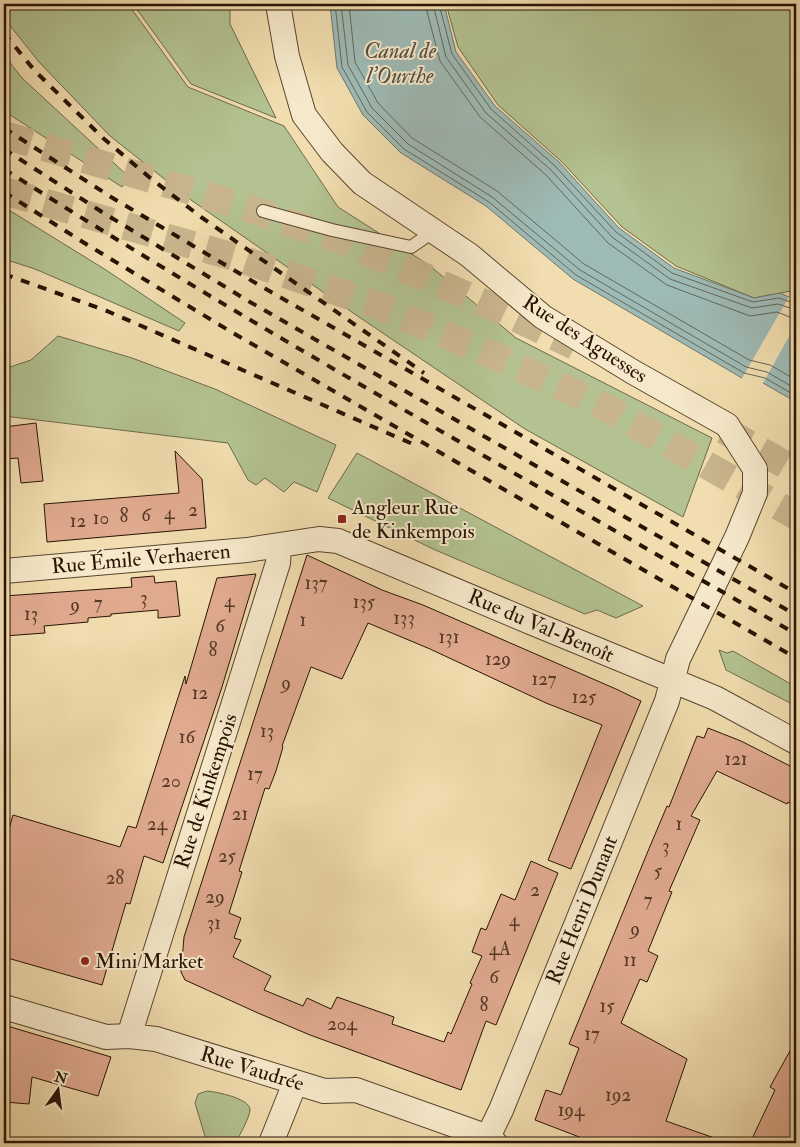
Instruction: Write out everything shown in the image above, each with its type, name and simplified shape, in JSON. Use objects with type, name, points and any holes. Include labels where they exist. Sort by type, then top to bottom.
[{"type":"street","name":"Rue des Aguesses","points":[[278,4],[287,56],[304,115],[332,152],[362,183],[469,255],[543,317],[633,372],[727,425],[754,469],[755,493],[737,537],[678,658],[672,680]]},
{"type":"street","name":"Rue du Val-Benoît","points":[[278,546],[319,539],[338,541],[715,698],[796,742]]},
{"type":"street","name":"Rue Émile Verhaeren","points":[[4,571],[278,546]]},
{"type":"street","name":"Rue de Kinkempois","points":[[128,1036],[276,573],[278,546]]},
{"type":"street","name":"Rue Henri Dunant","points":[[492,1140],[501,1110],[664,710],[672,680]]},
{"type":"street","name":"Rue Vaudrée","points":[[4,1007],[106,1037],[128,1036],[156,1039],[324,1091],[356,1090],[492,1140]]},
{"type":"street","points":[[271,1143],[295,1082]]},
{"type":"lane","points":[[263,211],[332,230],[411,247],[434,232]]},
{"type":"green space","points":[[4,4],[128,4],[188,87],[284,126],[338,207],[429,265],[516,338],[712,438],[683,517],[525,429],[356,315],[191,200],[110,136],[39,62],[4,18]]},
{"type":"green space","points":[[133,4],[230,4],[230,24],[276,118],[191,84]]},
{"type":"green space","points":[[446,4],[785,4],[796,17],[796,283],[791,291],[754,298],[676,266],[622,227],[562,162],[498,105],[458,47]]},
{"type":"green space","points":[[4,55],[22,78],[129,177],[122,187],[4,111]]},
{"type":"green space","points":[[4,207],[106,270],[185,323],[179,331],[35,269],[4,259]]},
{"type":"green space","points":[[58,336],[132,358],[215,389],[336,445],[317,492],[294,482],[284,492],[265,478],[256,485],[248,480],[228,443],[4,416],[4,369],[31,360]]},
{"type":"green space","points":[[357,453],[643,606],[616,618],[597,610],[585,614],[433,549],[328,498]]},
{"type":"green space","points":[[719,650],[727,653],[733,651],[796,687],[796,706],[726,670]]},
{"type":"green space","points":[[207,1091],[232,1096],[248,1105],[250,1109],[248,1117],[236,1143],[207,1143],[195,1103],[198,1094]]},
{"type":"water","name":"Canal de l'Ourthe","points":[[330,4],[444,4],[456,52],[495,106],[559,162],[619,228],[674,268],[754,298],[780,293],[796,300],[796,402],[763,383],[742,378],[573,279],[486,206],[401,153],[363,115],[337,68]]},
{"type":"pier","points":[[790,295],[796,297],[796,324],[762,385],[741,380]]},
{"type":"building","points":[[36,423],[43,481],[21,483],[18,458],[4,459],[4,427]]},
{"type":"building","points":[[175,451],[202,479],[206,528],[47,542],[44,504],[179,493]]},
{"type":"building","points":[[307,555],[382,590],[423,605],[641,701],[571,869],[548,860],[602,725],[546,703],[430,649],[368,623],[342,679],[311,667],[282,746],[276,771],[269,789],[265,788],[239,871],[242,872],[229,913],[241,918],[234,938],[241,940],[233,957],[271,976],[264,990],[303,1006],[307,998],[331,1009],[337,997],[394,1017],[392,1024],[444,1042],[448,1032],[451,1034],[482,956],[472,952],[481,928],[486,930],[501,894],[515,900],[531,861],[558,873],[496,1025],[486,1021],[461,1090],[310,1035],[185,980],[181,972],[184,937]]},
{"type":"building","points":[[256,574],[222,687],[163,863],[144,856],[130,904],[126,903],[102,985],[4,957],[4,846],[13,815],[120,847],[128,826],[136,828],[185,676],[186,684],[217,578]]},
{"type":"building","points":[[154,576],[155,583],[176,581],[180,616],[158,618],[158,610],[111,614],[111,616],[88,618],[88,622],[44,626],[45,633],[4,636],[4,596],[132,587],[131,578]]},
{"type":"building","points":[[708,728],[741,741],[796,769],[796,807],[717,771],[691,816],[700,820],[669,891],[672,892],[648,951],[658,956],[647,982],[640,979],[621,1023],[687,1059],[666,1121],[720,1140],[720,1143],[595,1143],[535,1120],[546,1090],[561,1095],[579,1048],[569,1044],[697,736],[704,738]]},
{"type":"building","points":[[4,1025],[111,1057],[98,1096],[32,1077],[29,1104],[4,1102]]},
{"type":"building","points":[[796,1040],[796,1143],[750,1143],[775,1090],[770,1087]]},
{"type":"tunnel","points":[[4,135],[248,208],[343,241],[493,307],[575,346]]},
{"type":"tunnel","points":[[4,191],[238,258],[379,306],[495,356],[601,405],[796,516]]},
{"type":"tunnel","points":[[724,430],[796,471]]},
{"type":"railway","points":[[4,33],[35,71],[103,138],[149,177],[201,217],[424,373]]},
{"type":"railway","points":[[4,128],[111,197],[259,285],[796,593]]},
{"type":"railway","points":[[4,149],[102,212],[250,302],[796,615]]},
{"type":"railway","points":[[4,169],[101,230],[298,348],[796,634]]},
{"type":"railway","points":[[4,192],[233,333],[796,658]]},
{"type":"railway","points":[[4,274],[107,311],[415,445]]},
{"type":"place","name":"Angleur Rue de Kinkempois","points":[[342,519]]},
{"type":"place","name":"Mini Market","points":[[85,961]]}]
